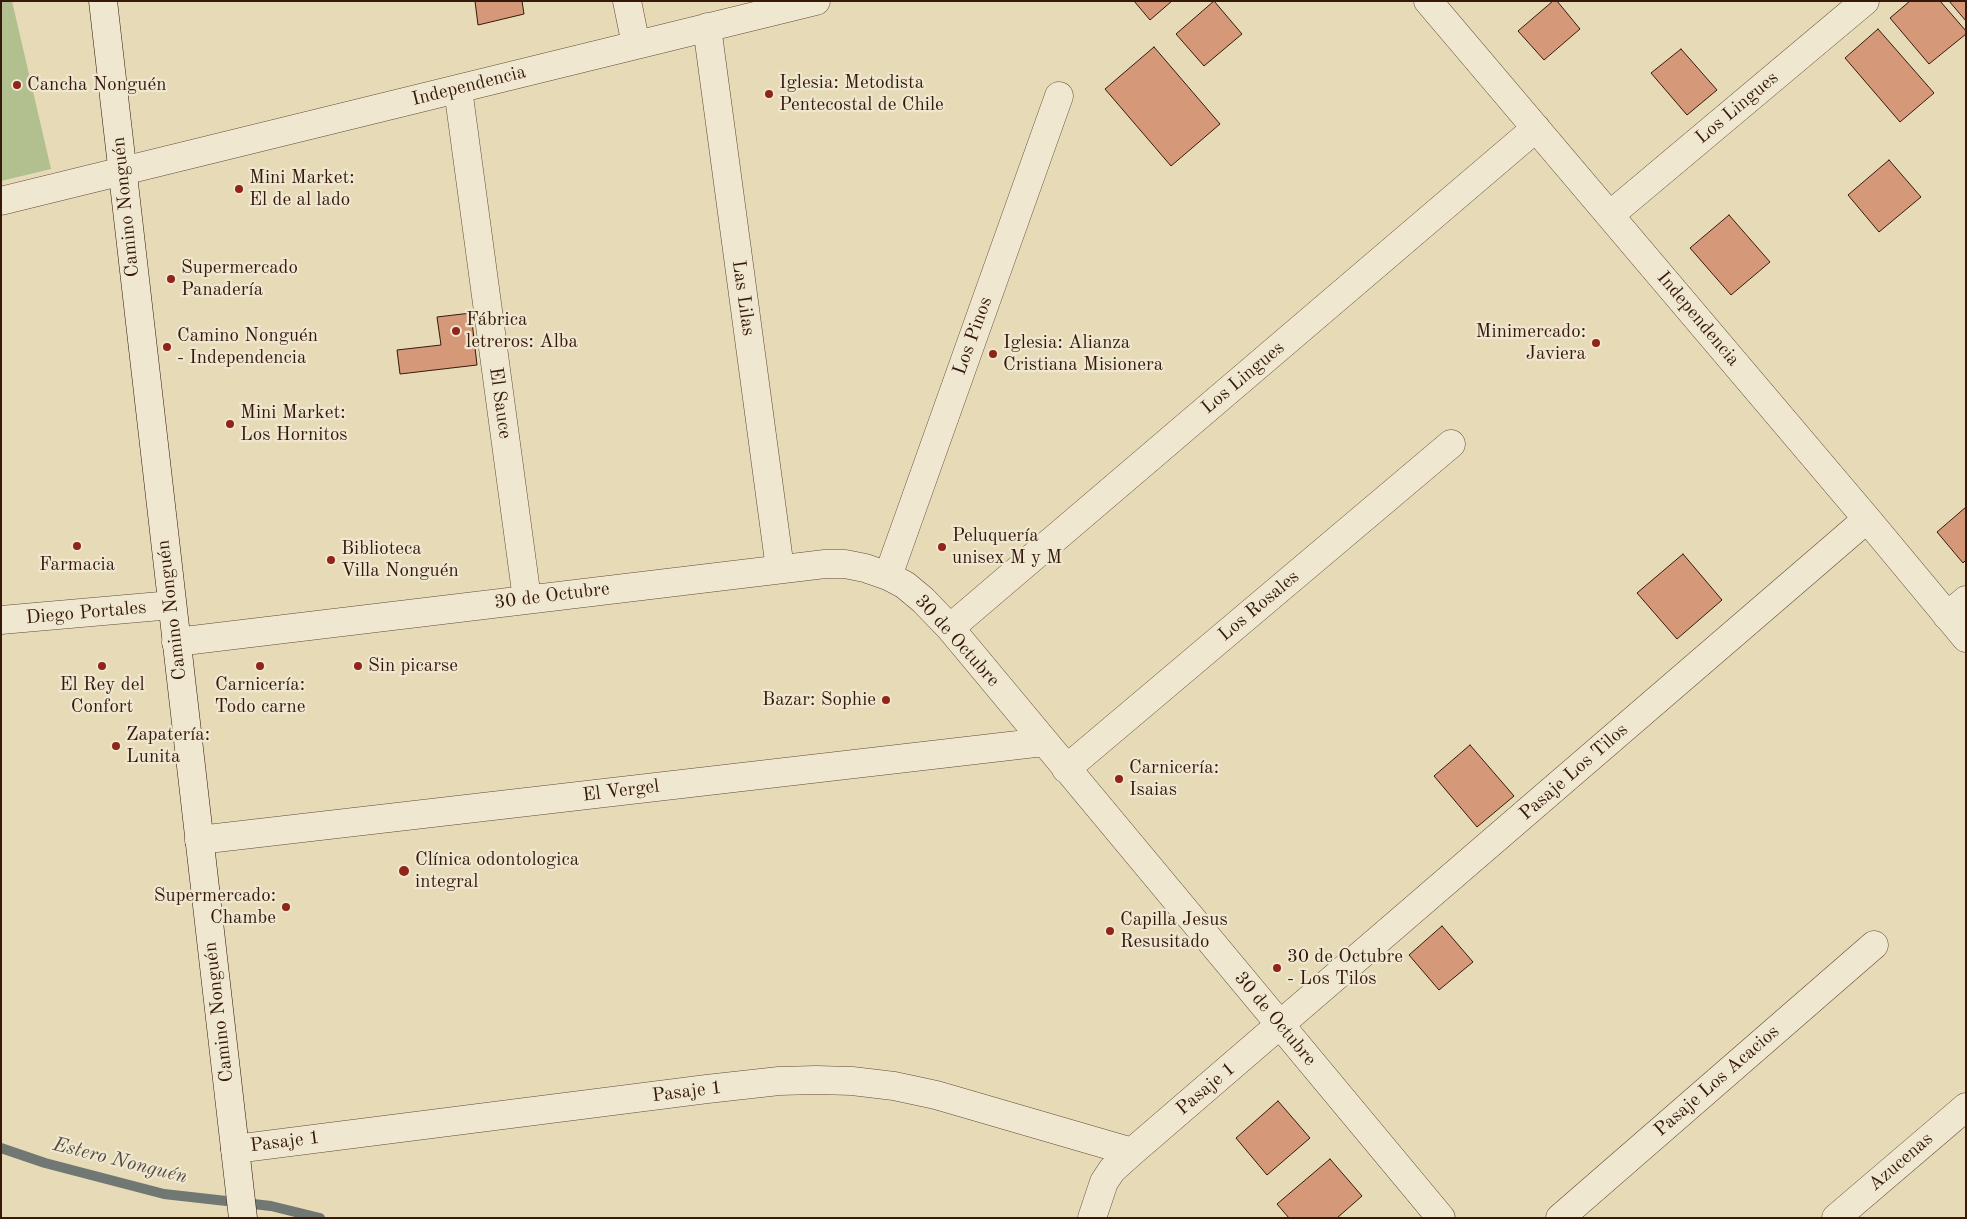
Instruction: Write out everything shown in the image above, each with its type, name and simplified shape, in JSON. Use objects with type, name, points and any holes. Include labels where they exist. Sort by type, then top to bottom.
[{"type":"street","name":"Camino Nonguén","points":[[103,1],[243,1218]]},
{"type":"street","points":[[627,1],[636,45]]},
{"type":"street","name":"Independencia","points":[[1,201],[816,1]]},
{"type":"street","name":"Independencia","points":[[1428,1],[1867,519],[1956,608],[1966,638]]},
{"type":"street","name":"Los Lingues","points":[[1610,215],[1865,1]]},
{"type":"street","name":"Las Lilas","points":[[707,27],[780,569]]},
{"type":"street","name":"El Sauce","points":[[458,88],[527,599]]},
{"type":"street","name":"Los Pinos","points":[[888,576],[1059,96]]},
{"type":"street","name":"Los Lingues","points":[[950,628],[1536,128]]},
{"type":"street","name":"Los Rosales","points":[[1066,769],[1451,444]]},
{"type":"street","name":"Pasaje Los Tilos","points":[[1281,1026],[1867,519]]},
{"type":"street","name":"30 de Octubre","points":[[176,642],[825,564],[845,564],[888,576],[905,585],[923,600],[950,628],[1441,1218]]},
{"type":"street","name":"Diego Portales","points":[[1,620],[172,605]]},
{"type":"street","name":"El Vergel","points":[[199,840],[1044,742]]},
{"type":"street","name":"Pasaje Los Acacios","points":[[1560,1218],[1874,945]]},
{"type":"street","name":"Pasaje 1","points":[[1092,1218],[1104,1182],[1112,1170],[1281,1026]]},
{"type":"street","name":"Pasaje 1","points":[[236,1159],[707,1089],[779,1081],[816,1080],[852,1081],[919,1091],[1132,1152]]},
{"type":"street","name":"Azucenas","points":[[1836,1218],[1966,1107]]},
{"type":"green space","name":"Cancha Nonguén","points":[[1,1],[12,1],[51,169],[1,181]]},
{"type":"building","points":[[475,1],[522,1],[524,14],[478,25]]},
{"type":"building","points":[[1134,1],[1172,1],[1150,20]]},
{"type":"building","points":[[1214,1],[1242,34],[1204,66],[1176,34]]},
{"type":"building","points":[[1553,1],[1557,1],[1580,29],[1544,60],[1518,31]]},
{"type":"building","points":[[1910,1],[1940,1],[1966,31],[1966,34],[1929,64],[1890,18]]},
{"type":"building","points":[[1949,1],[1966,1],[1966,21]]},
{"type":"building","points":[[1878,29],[1934,93],[1900,122],[1845,58]]},
{"type":"building","points":[[1154,47],[1220,124],[1171,166],[1105,89]]},
{"type":"building","points":[[1681,49],[1717,90],[1687,115],[1651,73]]},
{"type":"building","points":[[1889,160],[1921,197],[1879,232],[1848,195]]},
{"type":"building","points":[[1729,215],[1770,262],[1731,295],[1690,248]]},
{"type":"building","name":"Fábrica letreros: Alba","points":[[471,313],[477,365],[400,374],[397,350],[441,345],[437,317]]},
{"type":"building","points":[[1966,507],[1966,560],[1963,563],[1937,532]]},
{"type":"building","points":[[1683,554],[1722,600],[1677,639],[1637,593]]},
{"type":"building","points":[[1470,745],[1514,796],[1477,827],[1434,776]]},
{"type":"building","points":[[1442,926],[1473,962],[1439,990],[1409,955]]},
{"type":"building","points":[[1278,1101],[1310,1138],[1267,1175],[1236,1138]]},
{"type":"building","points":[[1330,1159],[1362,1196],[1337,1218],[1289,1218],[1277,1204]]},
{"type":"waterway","name":"Estero Nonguén","points":[[1,1148],[45,1163],[164,1194],[271,1206],[320,1218]]},
{"type":"place","name":"Cancha Nonguén","points":[[17,85]]},
{"type":"place","name":"Iglesia: Metodista Pentecostal de Chile","points":[[769,94]]},
{"type":"place","name":"Mini Market: El de al lado","points":[[239,189]]},
{"type":"place","name":"Supermercado Panadería","points":[[171,279]]},
{"type":"place","name":"Fábrica letreros: Alba","points":[[456,331]]},
{"type":"place","name":"Minimercado: Javiera","points":[[1596,343]]},
{"type":"place","name":"Camino Nonguén - Independencia","points":[[167,347]]},
{"type":"place","name":"Iglesia: Alianza Cristiana Misionera","points":[[993,354]]},
{"type":"place","name":"Mini Market: Los Hornitos","points":[[230,424]]},
{"type":"place","name":"Farmacia","points":[[77,546]]},
{"type":"place","name":"Peluquería unisex M y M","points":[[942,547]]},
{"type":"place","name":"Biblioteca Villa Nonguén","points":[[331,560]]},
{"type":"place","name":"El Rey del Confort","points":[[102,666]]},
{"type":"place","name":"Carnicería: Todo carne","points":[[260,666]]},
{"type":"place","name":"Sin picarse","points":[[358,666]]},
{"type":"place","name":"Bazar: Sophie","points":[[886,700]]},
{"type":"place","name":"Zapatería: Lunita","points":[[116,746]]},
{"type":"place","name":"Carnicería: Isaias","points":[[1119,779]]},
{"type":"place","name":"Clínica odontologica integral","points":[[404,871]]},
{"type":"place","name":"Supermercado: Chambe","points":[[286,907]]},
{"type":"place","name":"Capilla Jesus Resusitado","points":[[1110,931]]},
{"type":"place","name":"30 de Octubre - Los Tilos","points":[[1277,968]]}]
